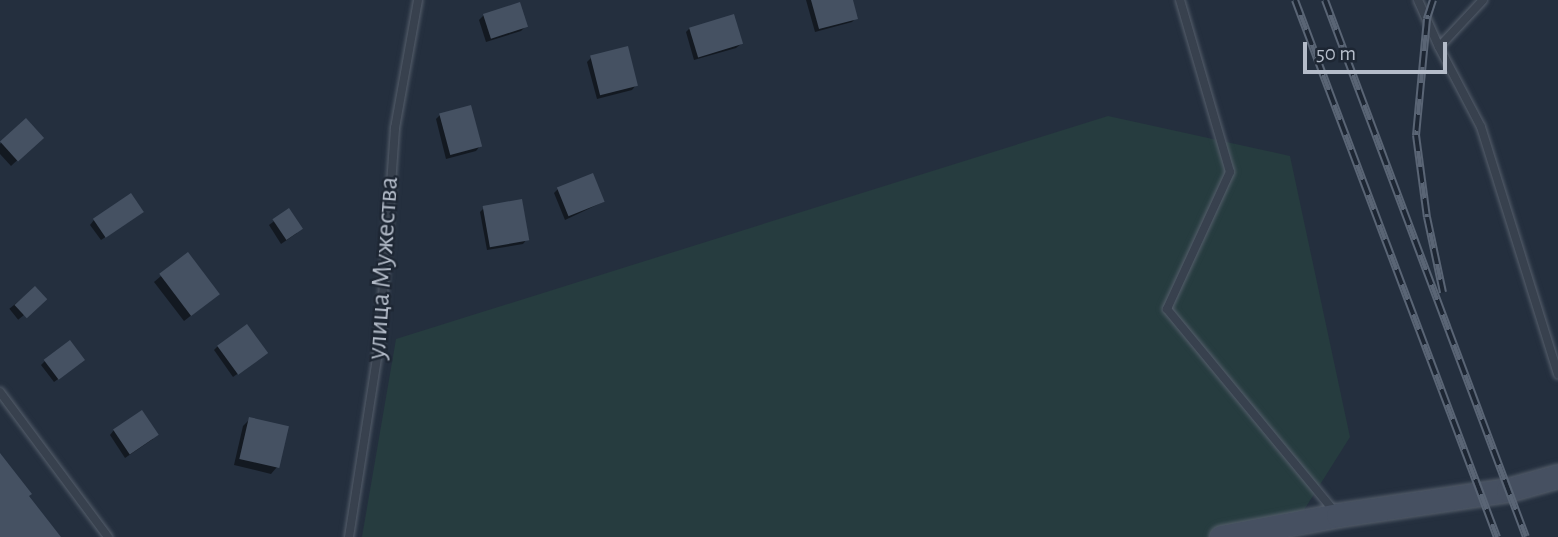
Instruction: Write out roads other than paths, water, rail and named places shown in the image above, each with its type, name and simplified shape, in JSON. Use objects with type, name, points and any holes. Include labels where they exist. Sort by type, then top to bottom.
[{"type":"main road","points":[[1221,537],[1530,484],[1558,476]]},
{"type":"lane","name":"улица Мужества","points":[[349,537],[380,338],[395,128],[418,0]]},
{"type":"lane","points":[[1180,0],[1230,172],[1167,309],[1338,515]]},
{"type":"lane","points":[[1418,0],[1481,127],[1558,373]]},
{"type":"lane","points":[[1439,47],[1483,0]]},
{"type":"lane","points":[[0,392],[108,537]]},
{"type":"railway","points":[[1295,0],[1497,537]]},
{"type":"railway","points":[[1325,0],[1526,537]]},
{"type":"railway","points":[[1433,0],[1427,19],[1416,135],[1427,217],[1443,292]]}]
